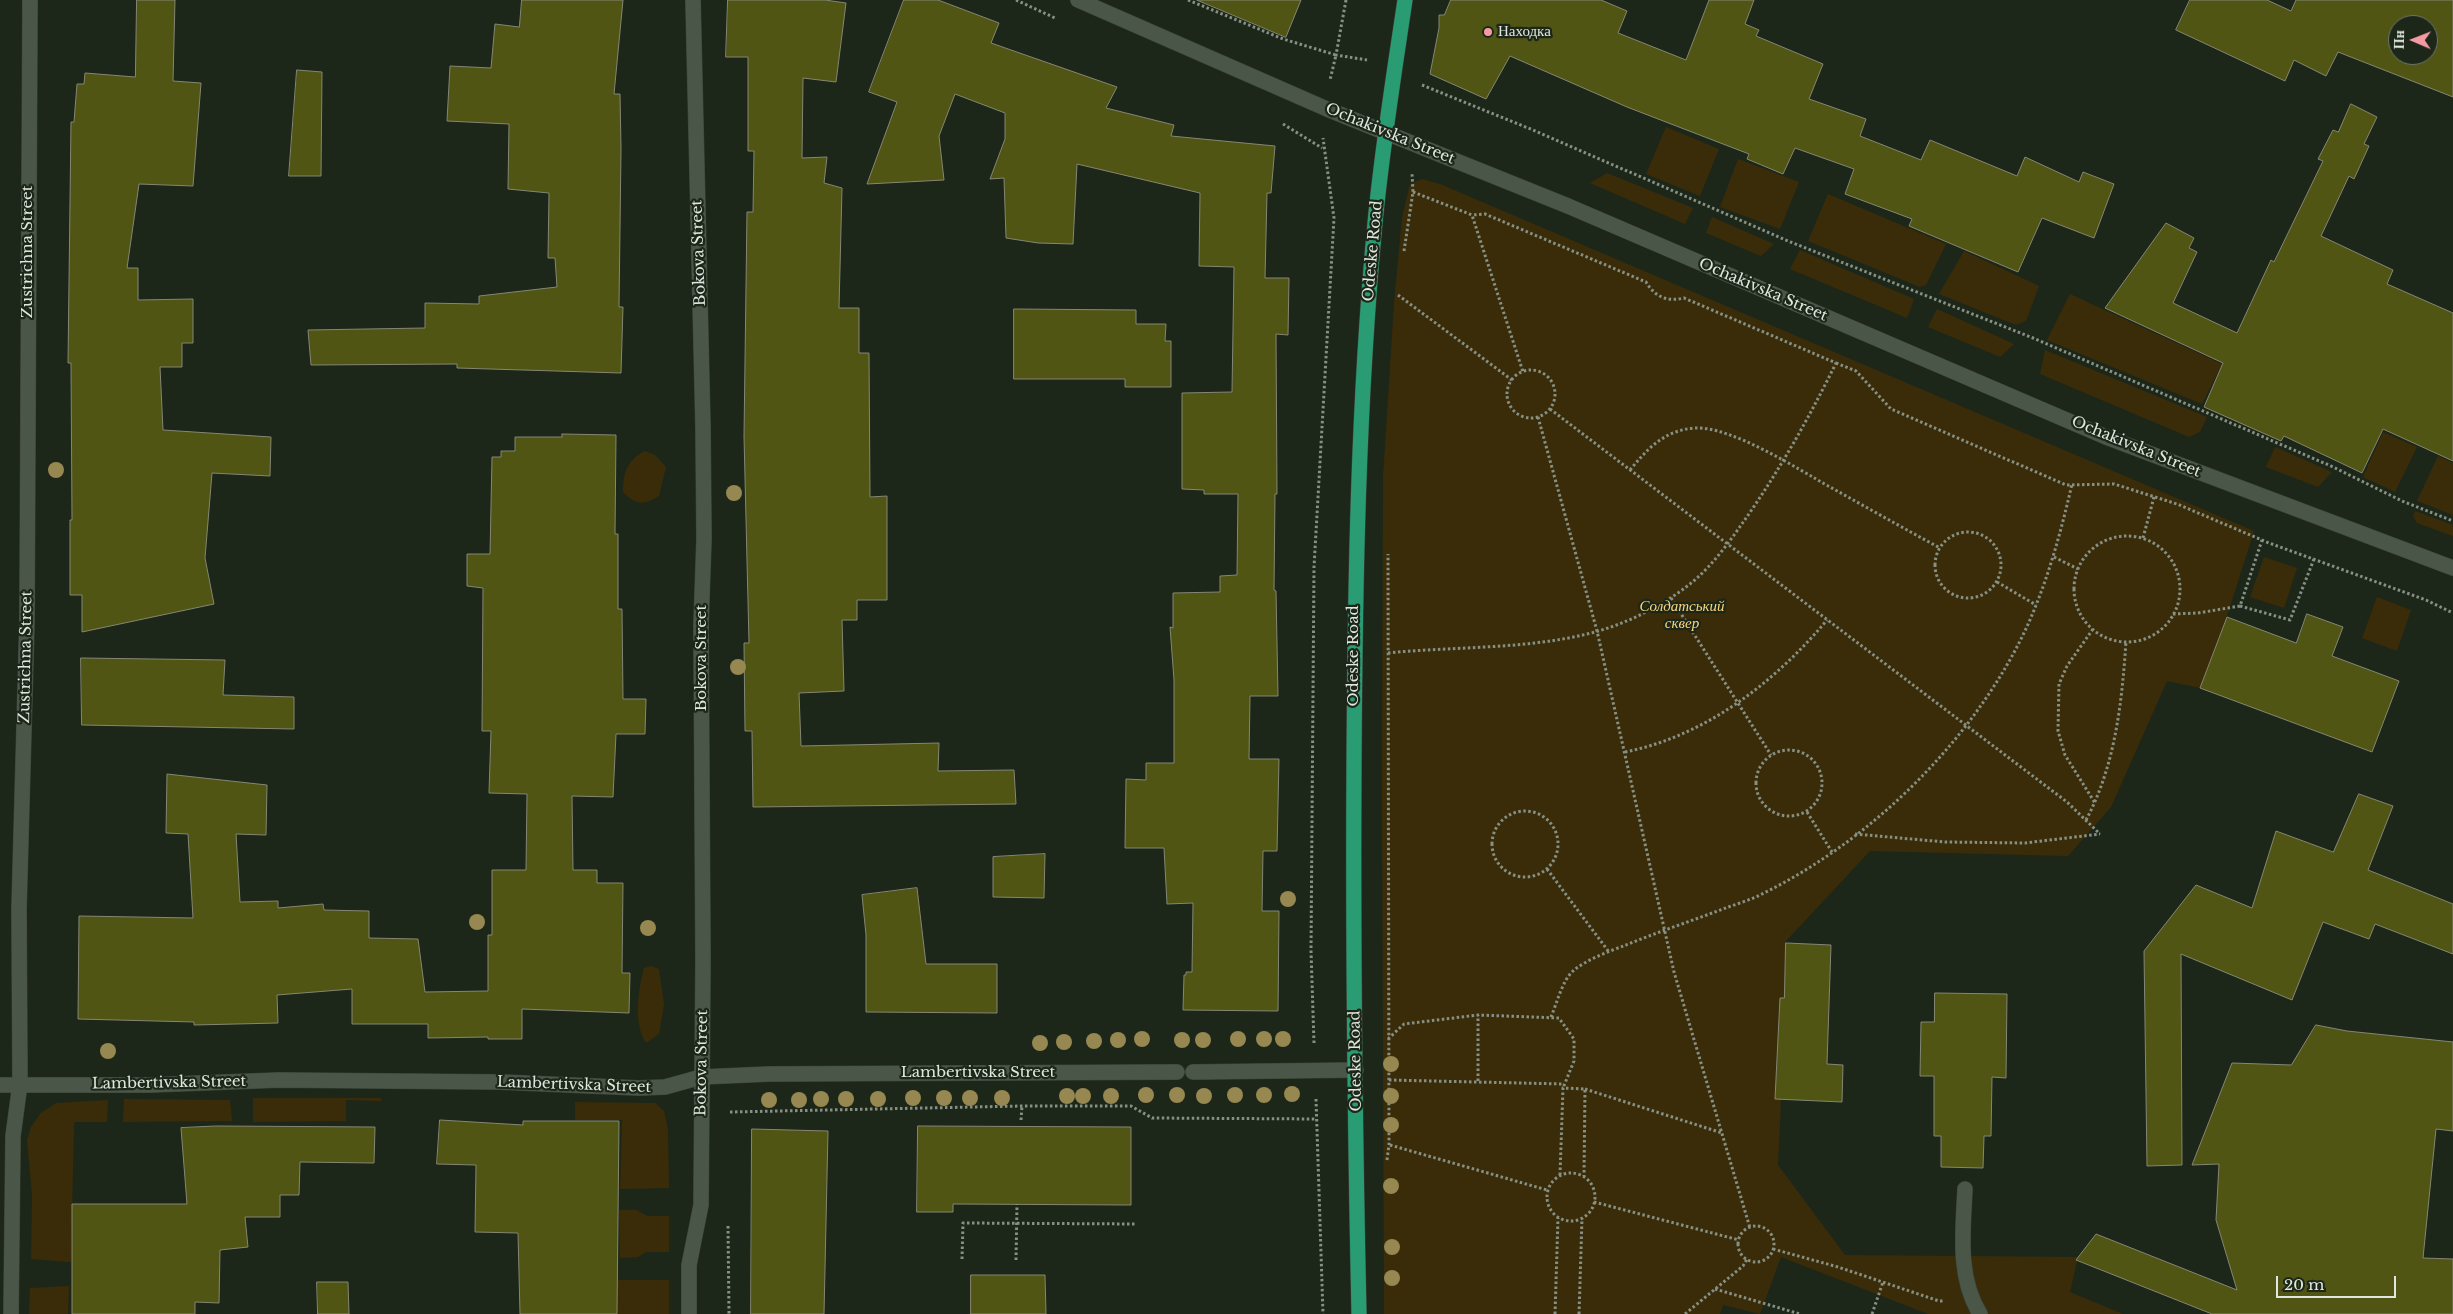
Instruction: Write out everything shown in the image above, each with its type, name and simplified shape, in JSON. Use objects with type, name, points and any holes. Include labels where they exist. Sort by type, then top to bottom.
[{"type":"highway","name":"Odeske Road","points":[[1359,1314],[1354,951],[1355,567],[1364,366],[1375,222],[1385,133],[1405,0]]},
{"type":"street","name":"Zustrichna Street","points":[[12,1314],[13,1136],[20,1084],[20,909],[27,619],[30,0]]},
{"type":"street","name":"Bokova Street","points":[[689,1314],[689,1265],[701,1205],[703,428],[692,0]]},
{"type":"street","name":"Ochakivska Street","points":[[1078,0],[1327,109],[1568,206],[2106,436],[2453,568]]},
{"type":"street","points":[[1193,1072],[1356,1070]]},
{"type":"street","name":"Lambertivska Street","points":[[0,1085],[149,1084],[280,1080],[500,1082],[639,1088],[665,1087],[701,1077],[779,1074],[1177,1072]]},
{"type":"street","points":[[1965,1189],[1963,1256],[1971,1300],[1980,1314]]},
{"type":"path","points":[[1188,0],[1283,39],[1336,55],[1408,68],[1415,82],[1533,130],[1788,241],[2033,338],[2331,466],[2402,501],[2453,520]]},
{"type":"path","points":[[1323,1314],[1311,951],[1314,566],[1334,218],[1323,148],[1328,86],[1346,0]]},
{"type":"path","points":[[1403,257],[1413,192],[1410,142]]},
{"type":"path","points":[[1413,192],[1472,215],[1485,214],[1646,282],[1652,292],[1672,301],[1684,298],[1836,363],[1856,372],[1891,409],[2066,485],[2114,484],[2177,504],[2262,540],[2426,600],[2453,613]]},
{"type":"path","points":[[1472,215],[1523,372]]},
{"type":"path","points":[[1396,303],[1397,294],[1512,380]]},
{"type":"path","points":[[1388,653],[1530,643],[1597,631],[1625,621],[1671,598],[1697,578],[1728,544],[1812,412],[1836,363]]},
{"type":"path","points":[[1536,370],[1547,376],[1554,386],[1555,398],[1550,410],[1538,418],[1519,415],[1510,405],[1507,392],[1512,380],[1523,372],[1536,370]]},
{"type":"path","points":[[1550,410],[2067,802],[2100,834],[2025,843],[1945,842],[1855,834]]},
{"type":"path","points":[[1538,418],[1597,631],[1666,929],[1674,972],[1750,1228]]},
{"type":"path","points":[[1630,470],[1647,449],[1661,437],[1695,428],[1715,430],[1739,439],[1782,461],[1940,548]]},
{"type":"path","points":[[1551,1017],[1562,990],[1573,972],[1609,952],[1762,894],[1832,852],[1908,791],[1939,758],[1965,725],[2017,644],[2036,605],[2054,557],[2072,484]]},
{"type":"path","points":[[2143,538],[2154,497]]},
{"type":"path","points":[[1966,531],[1982,534],[1994,544],[2001,559],[2001,575],[1997,582],[1992,588],[1978,597],[1963,598],[1948,592],[1935,572],[1936,556],[1944,542],[1958,533],[1966,531]]},
{"type":"path","points":[[2118,536],[2143,538],[2166,552],[2179,575],[2181,588],[2174,614],[2156,634],[2144,640],[2126,642],[2105,637],[2093,630],[2085,620],[2074,595],[2078,569],[2084,557],[2105,541],[2118,536]]},
{"type":"path","points":[[2240,606],[2262,540]]},
{"type":"path","points":[[1386,1170],[1389,1144],[1388,546]]},
{"type":"path","points":[[2054,557],[2078,569]]},
{"type":"path","points":[[2174,614],[2198,613],[2240,606],[2290,620],[2314,559]]},
{"type":"path","points":[[1997,582],[2036,605]]},
{"type":"path","points":[[1671,598],[1771,755]]},
{"type":"path","points":[[1624,752],[1674,738],[1738,704],[1805,646],[1827,620]]},
{"type":"path","points":[[2093,630],[2067,666],[2060,684],[2058,731],[2065,755],[2095,804]]},
{"type":"path","points":[[2086,820],[2095,804],[2108,766],[2121,700],[2126,642]]},
{"type":"path","points":[[1785,750],[1801,752],[1809,756],[1819,768],[1821,792],[1814,806],[1807,812],[1784,817],[1776,815],[1763,805],[1756,791],[1756,782],[1760,767],[1771,755],[1785,750]]},
{"type":"path","points":[[1526,810],[1534,811],[1548,819],[1557,832],[1559,840],[1556,856],[1547,869],[1532,876],[1516,876],[1497,862],[1492,847],[1492,839],[1494,831],[1504,818],[1518,811],[1526,810]]},
{"type":"path","points":[[1807,812],[1832,852]]},
{"type":"path","points":[[1547,869],[1609,952]]},
{"type":"path","points":[[1389,1039],[1404,1024],[1478,1015],[1559,1018],[1574,1039],[1574,1061],[1570,1074],[1563,1086],[1560,1175]]},
{"type":"path","points":[[1478,1015],[1478,1081]]},
{"type":"path","points":[[1389,1080],[1478,1081],[1585,1089],[1722,1134]]},
{"type":"path","points":[[1584,1176],[1585,1089]]},
{"type":"path","points":[[729,1122],[729,1112],[1022,1106],[1130,1106],[1152,1118],[1316,1119]]},
{"type":"path","points":[[1022,1106],[1022,1120]]},
{"type":"path","points":[[1389,1144],[1548,1190]]},
{"type":"path","points":[[1555,1314],[1558,1218],[1547,1203],[1548,1190],[1552,1181],[1560,1175],[1572,1173],[1584,1176],[1592,1185],[1594,1202],[1590,1211],[1582,1218],[1570,1221],[1558,1218]]},
{"type":"path","points":[[1594,1202],[1739,1240]]},
{"type":"path","points":[[1016,1260],[1017,1204]]},
{"type":"path","points":[[1579,1314],[1582,1218]]},
{"type":"path","points":[[728,1219],[729,1314]]},
{"type":"path","points":[[962,1260],[963,1222],[1137,1224]]},
{"type":"path","points":[[1758,1226],[1772,1236],[1774,1244],[1766,1259],[1758,1262],[1747,1260],[1739,1249],[1739,1240],[1742,1232],[1758,1226]]},
{"type":"path","points":[[1773,1248],[1939,1301],[1971,1300]]},
{"type":"path","points":[[1684,1314],[1743,1266],[1747,1260]]},
{"type":"path","points":[[1872,1314],[1883,1282]]},
{"type":"path","points":[[1715,1289],[1800,1314]]},
{"type":"green space","points":[[1666,127],[1719,149],[1700,196],[1646,174]]},
{"type":"green space","points":[[1738,159],[1799,182],[1780,229],[1720,207]]},
{"type":"green space","points":[[1607,173],[1693,208],[1685,224],[1590,183]]},
{"type":"green space","name":"Солдатський сквер","points":[[1422,179],[1440,184],[2254,531],[2230,607],[2200,688],[2167,681],[2111,807],[2068,856],[1870,851],[1786,941],[1784,998],[1780,998],[1775,1098],[1781,1099],[1778,1165],[1845,1255],[2078,1257],[2070,1292],[2123,1314],[1928,1314],[1781,1257],[1760,1314],[1723,1305],[1720,1314],[1384,1314],[1383,477],[1394,303],[1402,218],[1410,184]]},
{"type":"green space","points":[[1828,194],[1946,244],[1926,285],[1920,287],[1808,241]]},
{"type":"green space","points":[[1712,217],[1774,244],[1761,256],[1706,233]]},
{"type":"green space","points":[[1800,250],[1914,299],[1907,318],[1790,269]]},
{"type":"green space","points":[[1964,251],[2039,286],[2026,321],[2016,325],[1939,294]]},
{"type":"green space","points":[[2070,294],[2222,364],[2202,404],[2047,340]]},
{"type":"green space","points":[[1937,309],[2014,344],[2000,357],[1928,327]]},
{"type":"green space","points":[[2045,350],[2207,417],[2200,432],[2189,437],[2040,374]]},
{"type":"green space","points":[[2383,432],[2417,447],[2395,492],[2363,477]]},
{"type":"green space","points":[[2275,447],[2332,472],[2318,487],[2266,467]]},
{"type":"green space","points":[[645,451],[655,455],[666,467],[659,496],[640,503],[632,500],[623,492],[623,485],[625,473],[630,463]]},
{"type":"green space","points":[[2438,456],[2453,463],[2453,515],[2417,501]]},
{"type":"green space","points":[[2415,511],[2453,525],[2453,536],[2417,523],[2413,516]]},
{"type":"green space","points":[[2264,557],[2297,568],[2284,608],[2250,597]]},
{"type":"green space","points":[[2377,597],[2411,610],[2397,651],[2362,638]]},
{"type":"green space","points":[[651,966],[659,969],[664,1005],[659,1034],[646,1043],[639,1026],[638,1007],[644,968]]},
{"type":"green space","points":[[253,1098],[381,1098],[381,1101],[346,1100],[346,1121],[253,1122]]},
{"type":"green space","points":[[124,1099],[230,1100],[232,1121],[123,1122]]},
{"type":"green space","points":[[108,1100],[107,1122],[74,1122],[71,1262],[31,1259],[32,1195],[27,1140],[31,1127],[41,1113],[56,1103]]},
{"type":"green space","points":[[575,1102],[655,1103],[664,1111],[668,1130],[669,1188],[620,1189],[622,1120],[575,1120]]},
{"type":"green space","points":[[619,1210],[636,1210],[648,1216],[669,1216],[669,1252],[646,1252],[638,1257],[620,1258]]},
{"type":"green space","points":[[618,1280],[669,1280],[669,1314],[617,1314]]},
{"type":"green space","points":[[69,1286],[68,1314],[29,1314],[30,1288]]},
{"type":"building","points":[[137,0],[175,0],[173,81],[201,83],[193,186],[139,184],[127,268],[138,268],[138,300],[193,299],[193,343],[182,343],[182,367],[160,367],[163,430],[271,437],[270,476],[212,473],[205,558],[214,604],[82,632],[82,595],[70,595],[70,520],[72,520],[71,363],[68,363],[71,122],[74,122],[77,84],[84,84],[85,73],[135,77]]},
{"type":"building","points":[[522,0],[623,0],[614,94],[620,94],[619,307],[623,307],[621,373],[457,368],[457,364],[311,365],[308,330],[425,328],[425,303],[479,304],[479,296],[557,287],[555,258],[548,258],[549,193],[508,189],[509,124],[447,121],[450,66],[491,68],[495,24],[519,27]]},
{"type":"building","points":[[728,0],[825,0],[846,3],[836,82],[803,78],[802,158],[827,157],[824,183],[842,188],[839,308],[859,308],[859,353],[869,353],[870,497],[887,496],[887,600],[857,600],[857,620],[842,620],[844,691],[799,693],[801,746],[939,743],[938,771],[1014,770],[1016,804],[753,807],[752,731],[745,731],[744,643],[749,643],[744,436],[747,212],[753,212],[754,151],[748,151],[748,57],[726,57]]},
{"type":"building","points":[[904,0],[938,0],[999,23],[991,43],[1117,87],[1106,108],[1174,125],[1171,136],[1275,146],[1271,193],[1267,193],[1265,278],[1289,278],[1288,335],[1276,334],[1277,494],[1275,494],[1274,590],[1276,591],[1278,696],[1250,696],[1249,759],[1279,759],[1277,851],[1263,851],[1262,911],[1279,911],[1278,1011],[1183,1010],[1184,975],[1186,975],[1186,972],[1192,972],[1193,903],[1167,904],[1164,848],[1125,848],[1126,779],[1146,780],[1146,763],[1174,763],[1174,680],[1170,627],[1173,628],[1173,593],[1220,592],[1220,576],[1237,575],[1238,494],[1204,494],[1204,490],[1182,489],[1182,393],[1232,392],[1234,267],[1199,266],[1200,193],[1077,164],[1073,244],[1038,243],[1006,238],[1004,178],[990,179],[1005,139],[1005,113],[955,94],[939,136],[944,180],[867,184],[897,102],[869,92]]},
{"type":"building","points":[[1197,0],[1301,0],[1286,37]]},
{"type":"building","points":[[1451,0],[1601,0],[1627,11],[1618,33],[1686,60],[1709,0],[1754,0],[1745,24],[1759,30],[1756,36],[1823,64],[1809,99],[1866,119],[1860,136],[1921,160],[1930,140],[2017,176],[2025,157],[2079,182],[2083,172],[2114,184],[2094,238],[2042,218],[2018,272],[1909,226],[1912,219],[1845,194],[1854,169],[1795,148],[1783,174],[1747,159],[1749,154],[1627,107],[1510,56],[1486,99],[1430,74],[1439,28],[1439,15],[1444,15]]},
{"type":"building","points":[[2190,0],[2267,0],[2291,11],[2296,0],[2453,0],[2453,97],[2338,52],[2326,76],[2294,60],[2285,81],[2176,30]]},
{"type":"building","points":[[297,70],[322,72],[321,176],[289,176]]},
{"type":"building","points":[[2351,104],[2377,117],[2364,144],[2369,146],[2354,179],[2349,176],[2321,236],[2393,270],[2387,284],[2453,313],[2453,461],[2383,429],[2362,473],[2284,436],[2281,441],[2204,407],[2223,363],[2105,308],[2166,223],[2194,238],[2189,248],[2197,252],[2173,303],[2237,333],[2271,260],[2274,262],[2323,161],[2318,159],[2333,130],[2338,132]]},
{"type":"building","points":[[1014,309],[1136,310],[1136,324],[1166,324],[1165,341],[1171,341],[1171,387],[1125,387],[1125,379],[1014,379]]},
{"type":"building","points":[[562,434],[616,435],[615,534],[618,534],[618,609],[622,609],[623,699],[646,699],[645,734],[616,734],[613,797],[572,796],[573,870],[597,870],[597,883],[623,883],[622,973],[630,973],[629,1013],[522,1009],[522,1039],[488,1039],[488,1037],[428,1038],[428,1024],[352,1024],[352,989],[277,995],[278,1023],[194,1025],[194,1022],[78,1019],[79,916],[193,918],[188,834],[166,833],[167,774],[267,785],[266,835],[236,834],[240,902],[278,901],[278,908],[323,904],[324,910],[369,911],[369,938],[418,939],[425,992],[488,991],[488,935],[492,935],[492,870],[526,870],[527,794],[489,793],[491,731],[482,731],[483,588],[467,586],[467,554],[490,554],[492,457],[501,457],[501,451],[515,451],[515,437],[562,437]]},
{"type":"building","points":[[2307,614],[2343,627],[2332,656],[2399,681],[2372,752],[2200,688],[2227,617],[2296,643]]},
{"type":"building","points":[[81,658],[225,660],[223,695],[294,697],[294,729],[82,725]]},
{"type":"building","points":[[2359,794],[2393,806],[2368,870],[2453,904],[2453,954],[2375,924],[2369,939],[2323,922],[2292,1000],[2181,954],[2182,1165],[2147,1166],[2144,951],[2196,885],[2252,908],[2276,831],[2333,852]]},
{"type":"building","points":[[1045,854],[1044,898],[993,897],[993,857]]},
{"type":"building","points":[[917,888],[926,964],[997,964],[997,1013],[866,1012],[866,935],[862,895]]},
{"type":"building","points":[[1786,943],[1831,945],[1827,1064],[1843,1065],[1842,1102],[1775,1099],[1780,998],[1784,998]]},
{"type":"building","points":[[1935,993],[2007,994],[2006,1078],[1992,1077],[1991,1136],[1984,1136],[1983,1168],[1941,1167],[1941,1136],[1934,1136],[1934,1076],[1920,1076],[1921,1022],[1934,1022]]},
{"type":"building","points":[[2316,1025],[2347,1031],[2453,1042],[2453,1131],[2436,1129],[2423,1258],[2453,1259],[2453,1314],[2212,1314],[2076,1260],[2096,1234],[2237,1290],[2216,1220],[2219,1164],[2192,1165],[2232,1063],[2291,1065]]},
{"type":"building","points":[[440,1120],[523,1125],[523,1121],[619,1121],[617,1314],[520,1314],[518,1233],[475,1232],[476,1165],[437,1164]]},
{"type":"building","points":[[216,1126],[375,1127],[374,1163],[300,1162],[299,1195],[280,1195],[280,1217],[245,1217],[248,1247],[220,1250],[219,1303],[195,1302],[195,1314],[72,1314],[72,1204],[187,1204],[181,1128]]},
{"type":"building","points":[[918,1126],[1131,1127],[1131,1205],[953,1204],[953,1212],[917,1212]]},
{"type":"building","points":[[752,1129],[828,1131],[824,1314],[751,1314]]},
{"type":"building","points":[[971,1275],[1045,1275],[1046,1314],[971,1314]]},
{"type":"building","points":[[317,1282],[348,1282],[349,1314],[318,1314]]},
{"type":"place","name":"Находка","points":[[1488,32]]}]
